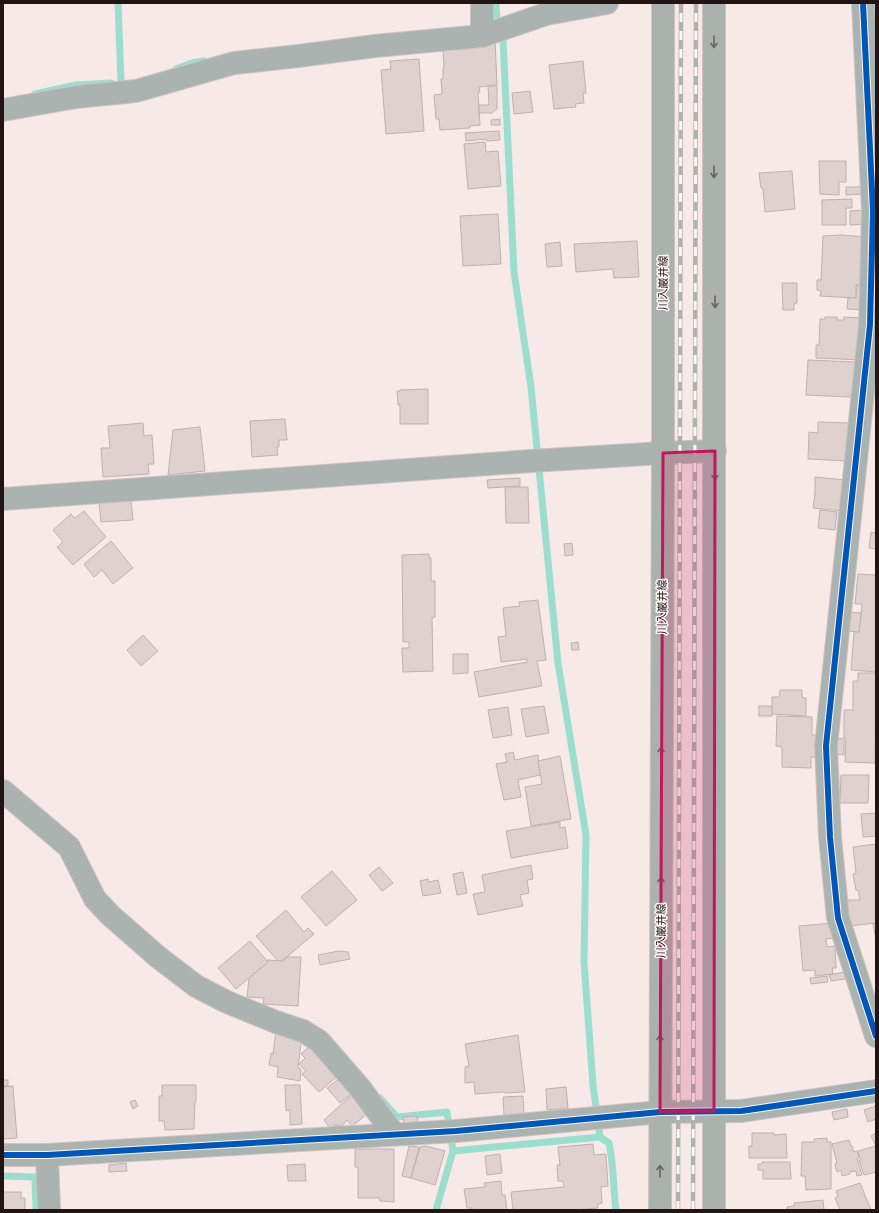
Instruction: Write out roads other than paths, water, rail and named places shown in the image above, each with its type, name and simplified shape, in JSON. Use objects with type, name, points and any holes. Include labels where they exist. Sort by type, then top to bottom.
[{"type":"main road","name":"川入巌井線","points":[[660,1210],[663,3]]},
{"type":"main road","points":[[714,3],[714,1210]]},
{"type":"street","points":[[3,110],[76,97],[136,91],[234,63],[375,46],[607,3]]},
{"type":"street","points":[[862,3],[875,207],[870,325],[826,746],[830,837],[838,918],[876,1036]]},
{"type":"street","points":[[3,499],[538,461],[715,451]]},
{"type":"street","points":[[3,791],[69,847],[95,899],[110,915],[152,953],[196,986],[227,1002],[276,1022],[303,1031],[319,1041],[360,1088],[394,1134]]},
{"type":"street","points":[[3,1155],[47,1154],[451,1131],[660,1112],[741,1111],[876,1091]]},
{"type":"street","points":[[47,1154],[49,1210]]},
{"type":"waterway","points":[[118,3],[121,82]]},
{"type":"waterway","points":[[496,3],[497,21],[503,39],[514,272],[531,387],[558,663],[586,835],[584,962],[593,1085],[600,1137]]},
{"type":"waterway","points":[[176,69],[192,63],[204,61]]},
{"type":"waterway","points":[[35,94],[76,85],[111,83]]},
{"type":"waterway","points":[[380,1098],[397,1117],[447,1112],[453,1151],[600,1137],[609,1143],[612,1160],[616,1210]]},
{"type":"waterway","points":[[436,1210],[453,1151]]},
{"type":"waterway","points":[[3,1176],[35,1177],[36,1210]]},
{"type":"railway","points":[[678,1210],[681,3]]},
{"type":"railway","points":[[693,1210],[696,3]]}]
